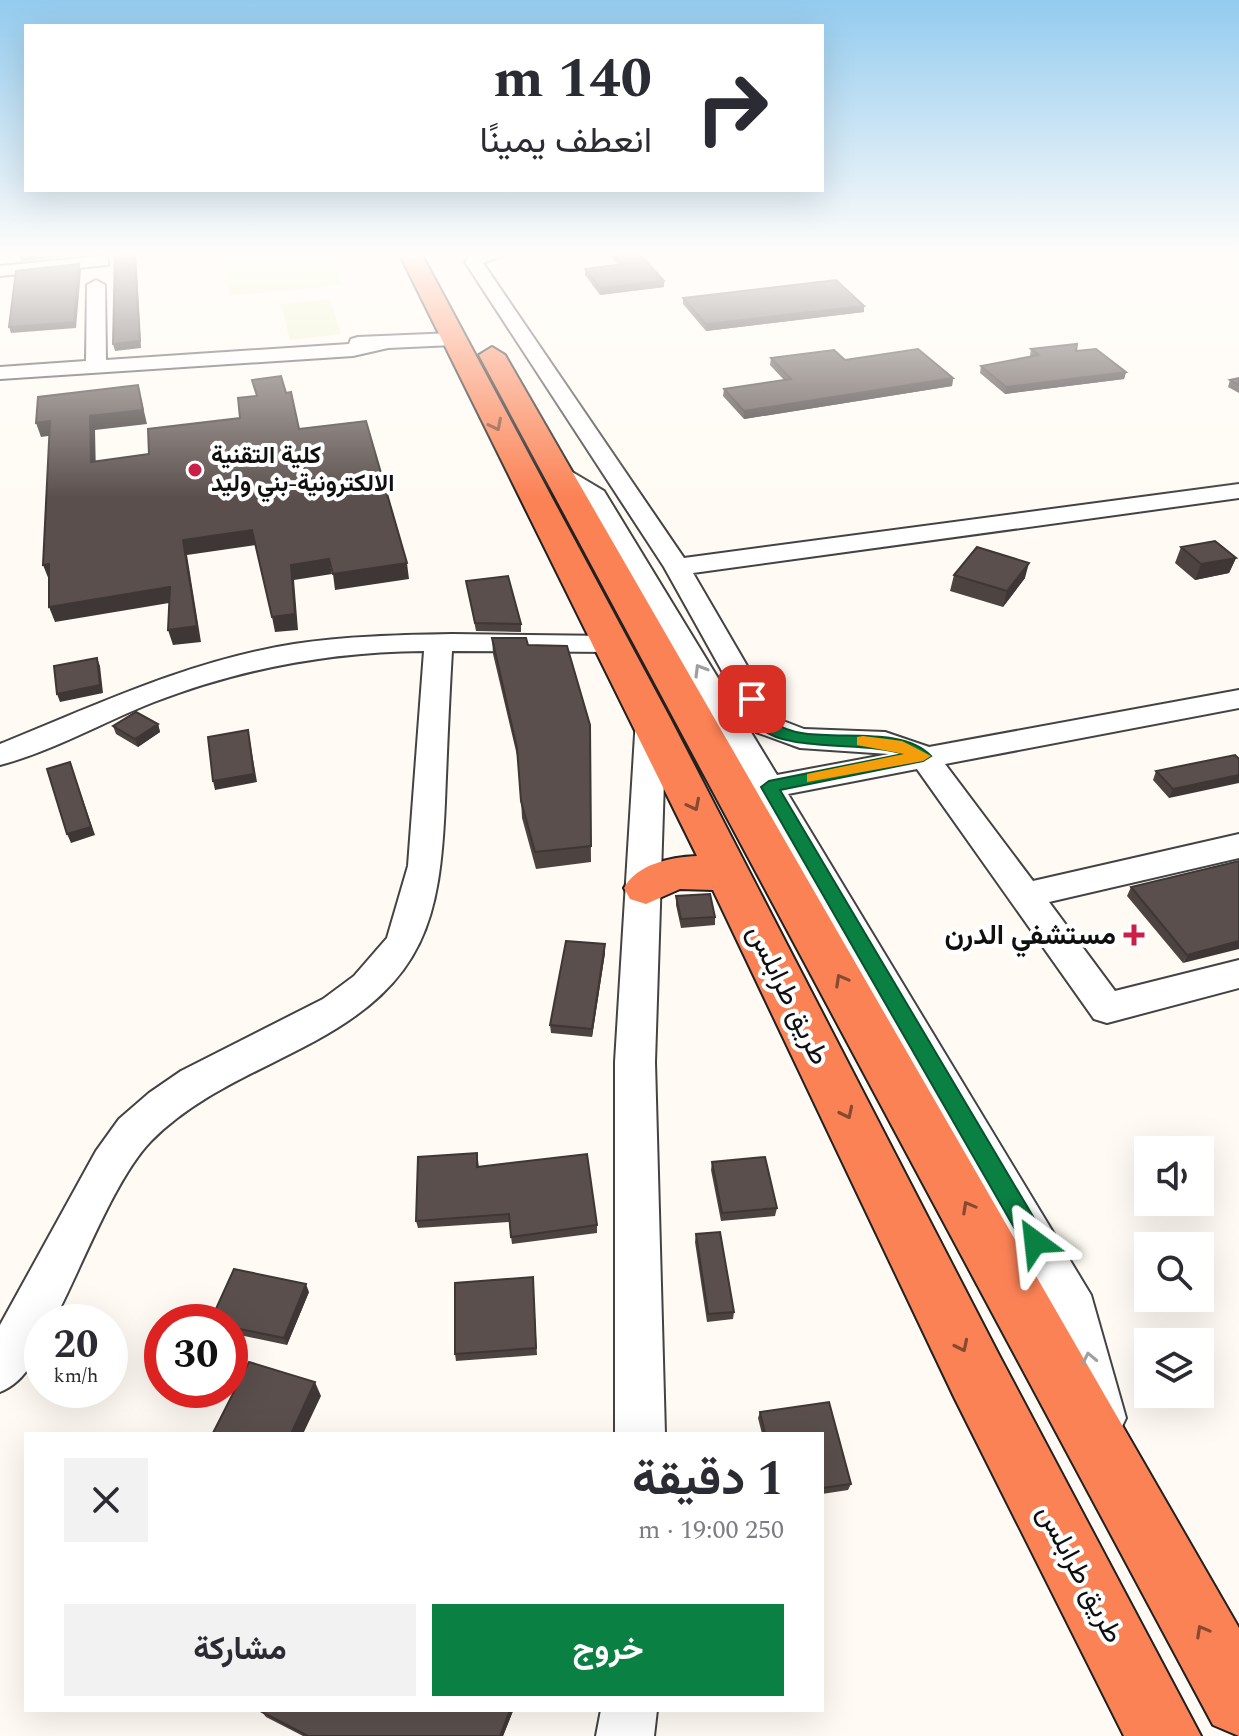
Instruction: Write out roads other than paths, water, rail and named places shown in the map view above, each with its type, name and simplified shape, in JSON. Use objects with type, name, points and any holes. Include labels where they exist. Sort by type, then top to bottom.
[{"type":"highway","name":"طريق طرابلس","points":[[452,336],[651,718],[977,1377],[1164,1736]]},
{"type":"highway","points":[[482,336],[1239,1699]]},
{"type":"highway","points":[[646,888],[670,875],[686,872],[702,872],[731,879]]},
{"type":"street","points":[[95,336],[96,366]]},
{"type":"street","points":[[523,336],[677,567],[767,725],[800,738],[885,742],[923,756],[1107,1008],[1239,974]]},
{"type":"street","points":[[0,373],[326,349],[353,350],[381,344],[453,339]]},
{"type":"street","points":[[559,474],[596,496],[1075,1311],[1089,1358],[1109,1462]]},
{"type":"street","points":[[677,567],[1239,491]]},
{"type":"street","points":[[0,755],[225,668],[331,648],[613,644]]},
{"type":"street","points":[[0,1368],[31,1320],[112,1161],[133,1132],[155,1110],[188,1088],[333,1011],[367,985],[394,957],[419,902],[425,866],[438,645]]},
{"type":"street","points":[[769,787],[1239,699]]},
{"type":"street","points":[[640,1432],[635,1062],[646,888],[651,718]]},
{"type":"street","points":[[1026,895],[1239,846]]},
{"type":"street","points":[[625,1736],[629,1712]]},
{"type":"place","name":"كلية التقنية الالكترونية-بني وليد","points":[[195,470]]},
{"type":"place","name":"مستشفي الدرن","points":[[1134,935]]}]
